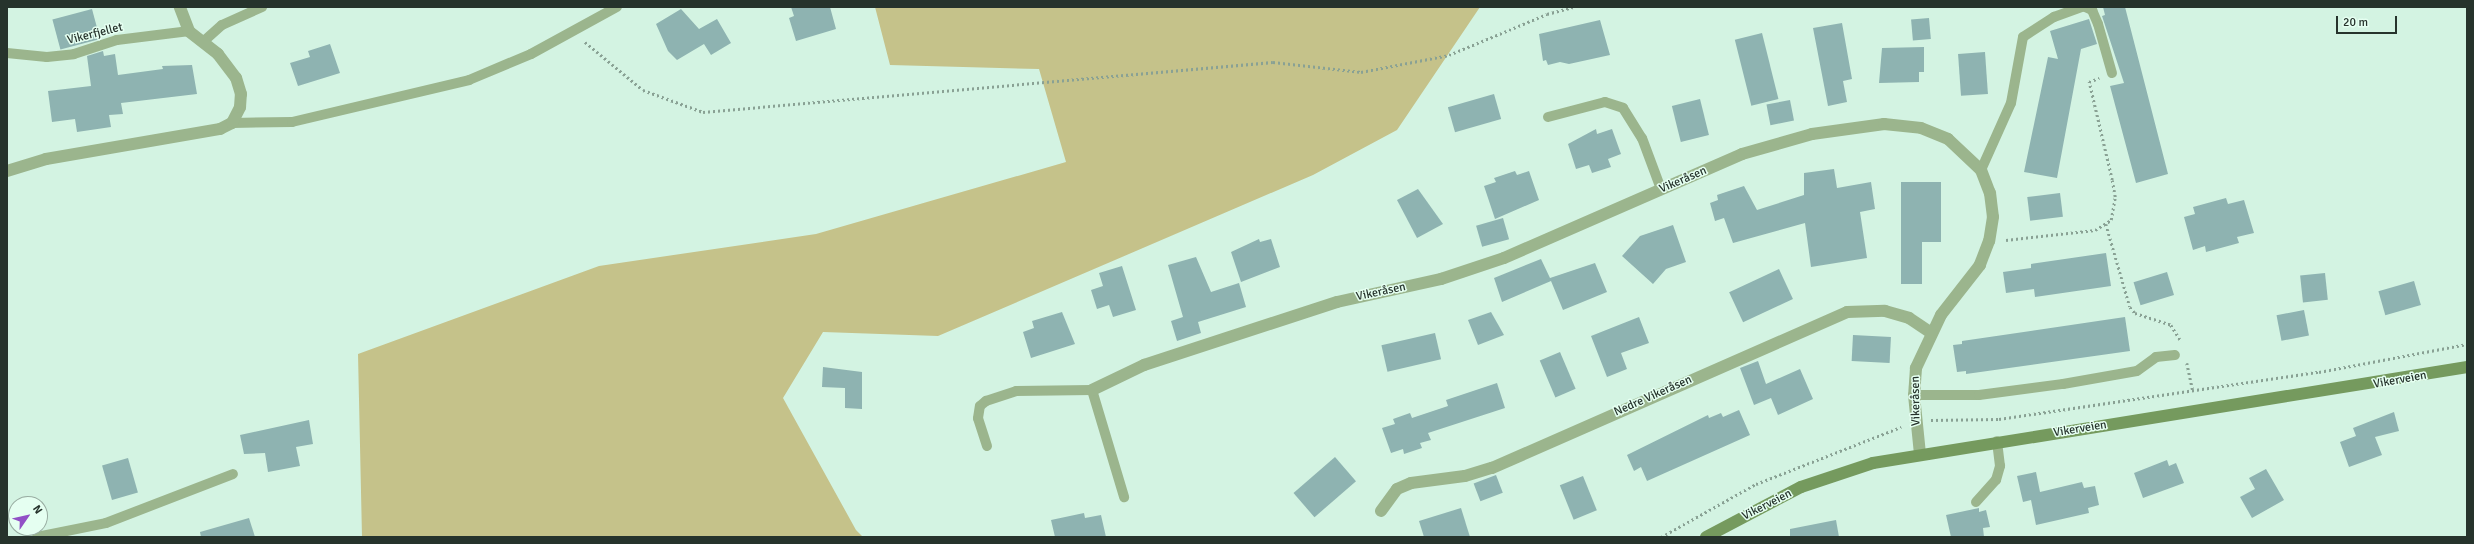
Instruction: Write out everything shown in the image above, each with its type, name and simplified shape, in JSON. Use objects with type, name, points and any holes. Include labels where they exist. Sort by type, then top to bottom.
[{"type":"main road","name":"Vikerveien","points":[[1706,537],[1800,488],[1873,463],[1997,441],[2467,367]]},
{"type":"street","points":[[7,171],[46,159],[220,129],[232,123],[240,107],[241,94],[226,64],[204,41],[189,31],[180,7]]},
{"type":"street","name":"Vikeråsen","points":[[1092,390],[1144,365],[1337,302],[1441,278],[1504,258],[1742,154],[1805,136],[1884,124],[1921,128],[1948,139],[1981,170],[1990,193],[1993,217],[1990,240],[1980,265],[1931,333],[1916,368],[1914,395],[1920,454]]},
{"type":"street","name":"Nedre Vikeråsen","points":[[1381,511],[1388,498],[1404,486],[1492,468],[1847,312],[1884,311],[1909,318],[1931,333]]},
{"type":"lane","points":[[204,41],[222,24],[262,7]]},
{"type":"lane","points":[[232,123],[292,122],[469,80],[531,54],[617,7]]},
{"type":"lane","points":[[1981,170],[2011,103],[2023,36],[2054,17],[2084,7],[2092,10],[2098,24],[2112,73]]},
{"type":"lane","name":"Vikerfjellet","points":[[7,53],[47,57],[74,54],[117,40],[189,31]]},
{"type":"lane","points":[[1548,117],[1605,102],[1623,108],[1642,138],[1661,189]]},
{"type":"lane","points":[[1914,395],[1979,395],[2063,384],[2137,371],[2156,357],[2175,355]]},
{"type":"lane","points":[[987,446],[978,418],[980,406],[986,401],[1016,391],[1056,393],[1092,390],[1124,497]]},
{"type":"lane","points":[[1976,502],[1996,480],[2000,466],[1997,441]]},
{"type":"lane","points":[[37,537],[106,523],[233,474]]},
{"type":"path","points":[[572,32],[643,90],[703,112],[1273,62],[1361,72],[1449,55],[1547,14],[1574,7]]},
{"type":"path","points":[[1990,240],[2029,240],[2095,230],[2106,224],[2112,215],[2115,197],[2089,82],[2112,73]]},
{"type":"path","points":[[2106,224],[2130,307],[2135,313],[2171,325],[2180,334],[2183,347]]},
{"type":"path","points":[[2186,361],[2193,391]]},
{"type":"shaded area","points":[[875,7],[1480,7],[1397,130],[1313,175],[938,336],[823,332],[783,398],[856,530],[863,537],[362,537],[358,354],[599,266],[816,234],[1066,162],[1039,69],[890,65]]},
{"type":"building","points":[[791,7],[830,7],[836,29],[796,41],[789,18],[794,16]]},
{"type":"building","points":[[2103,7],[2125,7],[2168,174],[2136,183],[2110,86],[2124,83],[2102,16],[2105,15]]},
{"type":"building","points":[[92,9],[100,39],[60,50],[52,20]]},
{"type":"building","points":[[681,9],[699,29],[717,19],[731,43],[711,55],[704,44],[677,60],[668,51],[656,24]]},
{"type":"building","points":[[1929,18],[1931,39],[1913,40],[1911,20]]},
{"type":"building","points":[[2089,19],[2097,44],[2081,49],[2057,178],[2024,172],[2048,57],[2058,59],[2050,31]]},
{"type":"building","points":[[1600,20],[1610,55],[1569,64],[1560,62],[1548,65],[1546,60],[1543,61],[1539,34]]},
{"type":"building","points":[[1842,23],[1852,79],[1843,81],[1847,102],[1828,106],[1813,28]]},
{"type":"building","points":[[1762,33],[1778,99],[1751,106],[1735,40]]},
{"type":"building","points":[[330,44],[340,73],[298,86],[290,63],[310,57],[308,51]]},
{"type":"building","points":[[1924,47],[1924,72],[1919,72],[1919,82],[1879,83],[1882,48]]},
{"type":"building","points":[[103,51],[104,56],[115,54],[118,75],[163,69],[162,66],[192,65],[197,94],[121,103],[123,114],[109,115],[111,127],[77,132],[75,119],[52,122],[48,91],[91,86],[87,56]]},
{"type":"building","points":[[1985,52],[1988,94],[1961,96],[1958,54]]},
{"type":"building","points":[[1494,94],[1501,119],[1455,132],[1448,107]]},
{"type":"building","points":[[1700,99],[1709,135],[1681,142],[1672,106]]},
{"type":"building","points":[[1790,100],[1794,121],[1770,125],[1766,105]]},
{"type":"building","points":[[1596,129],[1597,134],[1612,129],[1621,154],[1608,159],[1611,167],[1592,173],[1589,165],[1576,169],[1568,144]]},
{"type":"building","points":[[1834,169],[1837,188],[1871,182],[1875,209],[1860,212],[1867,258],[1811,267],[1805,223],[1733,243],[1724,218],[1715,221],[1710,203],[1718,200],[1717,195],[1744,186],[1757,210],[1804,195],[1804,173]]},
{"type":"building","points":[[1515,171],[1517,175],[1529,171],[1539,200],[1495,219],[1484,186],[1496,182],[1494,178]]},
{"type":"building","points":[[1901,182],[1941,182],[1941,242],[1922,242],[1922,284],[1901,284]]},
{"type":"building","points":[[1418,189],[1443,224],[1417,238],[1397,200]]},
{"type":"building","points":[[2060,193],[2063,217],[2030,221],[2027,197]]},
{"type":"building","points":[[2226,198],[2228,204],[2244,200],[2254,233],[2237,237],[2239,243],[2206,252],[2205,246],[2193,250],[2184,217],[2195,214],[2193,207]]},
{"type":"building","points":[[1503,218],[1509,239],[1482,247],[1476,226]]},
{"type":"building","points":[[1673,225],[1686,262],[1666,269],[1653,284],[1622,256],[1640,236]]},
{"type":"building","points":[[1259,239],[1260,242],[1271,239],[1280,267],[1241,282],[1231,252]]},
{"type":"building","points":[[2106,253],[2111,286],[2035,297],[2034,289],[2006,293],[2003,272],[2031,268],[2031,264]]},
{"type":"building","points":[[1196,257],[1211,292],[1239,283],[1246,307],[1198,322],[1201,333],[1177,341],[1171,321],[1183,317],[1168,265]]},
{"type":"building","points":[[1541,259],[1550,278],[1595,263],[1607,292],[1563,310],[1551,281],[1502,302],[1494,278]]},
{"type":"building","points":[[1122,266],[1136,310],[1113,317],[1109,305],[1097,309],[1091,290],[1103,286],[1099,273]]},
{"type":"building","points":[[1779,269],[1793,299],[1743,322],[1729,292]]},
{"type":"building","points":[[2167,272],[2174,295],[2141,305],[2134,282]]},
{"type":"building","points":[[2325,273],[2328,300],[2303,302],[2300,276]]},
{"type":"building","points":[[2414,281],[2421,305],[2385,315],[2378,291]]},
{"type":"building","points":[[2304,310],[2309,336],[2281,341],[2277,315]]},
{"type":"building","points":[[1062,312],[1075,344],[1031,358],[1023,332],[1034,328],[1032,321]]},
{"type":"building","points":[[1491,312],[1504,335],[1478,345],[1468,320]]},
{"type":"building","points":[[1639,317],[1649,343],[1621,353],[1627,369],[1607,377],[1591,336]]},
{"type":"building","points":[[2125,317],[2130,351],[1966,374],[1966,371],[1957,372],[1953,345],[1962,344],[1962,341]]},
{"type":"building","points":[[1435,333],[1441,359],[1387,372],[1381,345]]},
{"type":"building","points":[[1853,335],[1891,337],[1890,363],[1852,361]]},
{"type":"building","points":[[1560,352],[1576,389],[1555,397],[1540,361]]},
{"type":"building","points":[[1758,361],[1766,384],[1800,369],[1813,399],[1778,415],[1771,398],[1754,405],[1740,368]]},
{"type":"building","points":[[823,367],[862,372],[862,409],[845,408],[845,388],[822,387]]},
{"type":"building","points":[[1497,383],[1505,408],[1428,433],[1431,440],[1420,443],[1422,448],[1404,454],[1403,449],[1391,453],[1382,428],[1395,424],[1393,419],[1410,413],[1412,418],[1448,406],[1446,400]]},
{"type":"building","points":[[1739,410],[1750,435],[1647,481],[1641,467],[1634,471],[1627,455],[1708,415],[1709,418],[1721,413],[1723,417]]},
{"type":"building","points":[[2394,412],[2399,431],[2375,437],[2382,455],[2349,467],[2340,442],[2356,436],[2353,428]]},
{"type":"building","points":[[309,420],[313,444],[296,447],[300,466],[268,472],[265,453],[244,454],[240,435]]},
{"type":"building","points":[[1335,457],[1356,481],[1314,517],[1293,493]]},
{"type":"building","points":[[128,458],[138,493],[112,500],[102,465]]},
{"type":"building","points":[[2167,460],[2169,466],[2176,463],[2184,483],[2143,498],[2134,473]]},
{"type":"building","points":[[2266,469],[2284,500],[2252,518],[2240,497],[2255,489],[2249,478]]},
{"type":"building","points":[[2036,472],[2040,492],[2082,482],[2084,488],[2095,486],[2099,505],[2088,508],[2089,513],[2036,525],[2031,500],[2023,502],[2017,476]]},
{"type":"building","points":[[1496,475],[1503,493],[1480,501],[1474,484]]},
{"type":"building","points":[[1583,476],[1597,510],[1574,520],[1560,485]]},
{"type":"building","points":[[1461,508],[1470,537],[1424,537],[1419,521]]},
{"type":"building","points":[[1979,508],[1979,512],[1986,510],[1990,527],[1983,528],[1984,537],[1951,537],[1946,515]]},
{"type":"building","points":[[1084,513],[1085,518],[1101,515],[1106,537],[1055,537],[1051,520]]},
{"type":"building","points":[[249,518],[255,537],[201,537],[200,532]]},
{"type":"building","points":[[1836,520],[1839,537],[1790,537],[1790,529]]}]
